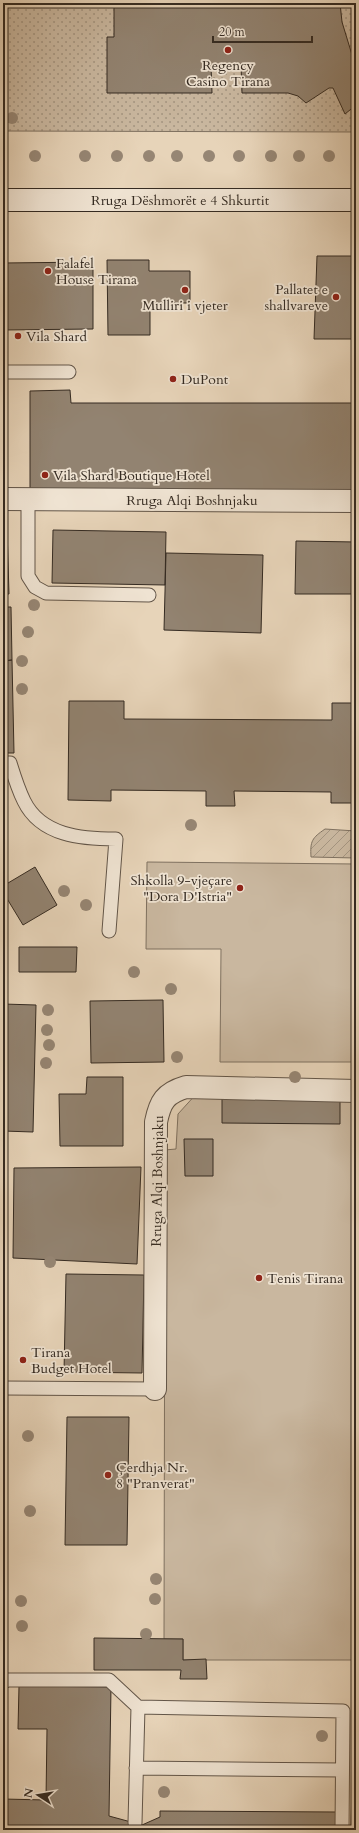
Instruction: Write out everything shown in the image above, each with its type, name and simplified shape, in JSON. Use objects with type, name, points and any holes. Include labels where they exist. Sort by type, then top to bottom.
[{"type":"street","name":"Rruga Dëshmorët e 4 Shkurtit","points":[[3,200],[356,200]]},
{"type":"street","name":"Rruga Alqi Boshnjaku","points":[[3,499],[356,501]]},
{"type":"street","name":"Rruga Alqi Boshnjaku","points":[[155,1389],[156,1122],[158,1108],[165,1097],[174,1091],[186,1087],[356,1091]]},
{"type":"lane","points":[[3,372],[69,372]]},
{"type":"lane","points":[[28,499],[28,576],[35,587],[46,593],[149,594]]},
{"type":"lane","points":[[3,763],[10,763],[24,802],[35,816],[49,827],[67,835],[90,839],[116,839],[109,931]]},
{"type":"lane","points":[[3,1388],[155,1389]]},
{"type":"lane","points":[[3,1682],[8,1680],[110,1680],[138,1707],[342,1711],[342,1830]]},
{"type":"lane","points":[[135,1823],[138,1707]]},
{"type":"lane","points":[[136,1768],[342,1770]]},
{"type":"shaded area","points":[[3,3],[356,3],[356,132],[3,131]]},
{"type":"shaded area","points":[[325,829],[356,831],[356,858],[311,857],[313,840]]},
{"type":"shaded area","points":[[147,862],[356,864],[356,1062],[220,1062],[221,949],[146,949]]},
{"type":"shaded area","name":"Tenis Tirana","points":[[198,1092],[355,1095],[353,1660],[183,1660],[183,1639],[164,1639],[165,1150],[176,1149],[178,1114]]},
{"type":"building","name":"Regency Casino Tirana","points":[[114,3],[340,3],[342,22],[356,68],[356,105],[345,114],[333,88],[329,88],[306,103],[298,96],[288,93],[242,93],[241,64],[211,65],[212,93],[107,93],[107,37],[114,37]]},
{"type":"building","name":"Pallatet e shallvareve","points":[[317,256],[356,256],[356,339],[314,339]]},
{"type":"building","points":[[107,260],[149,260],[149,271],[190,271],[190,303],[150,303],[150,335],[108,335]]},
{"type":"building","points":[[93,262],[93,329],[3,330],[3,263]]},
{"type":"building","points":[[70,390],[71,403],[356,403],[356,492],[30,492],[30,391]]},
{"type":"building","points":[[3,528],[7,528],[9,594],[3,594]]},
{"type":"building","points":[[53,530],[166,532],[165,585],[52,583]]},
{"type":"building","points":[[296,541],[356,542],[356,594],[295,594]]},
{"type":"building","points":[[166,553],[263,555],[261,633],[164,630]]},
{"type":"building","points":[[3,607],[11,607],[12,660],[3,661]]},
{"type":"building","points":[[12,660],[14,753],[3,753],[3,661]]},
{"type":"building","points":[[69,701],[124,701],[124,719],[332,720],[332,703],[356,703],[356,803],[331,803],[331,792],[234,791],[235,806],[206,806],[206,791],[111,790],[111,801],[68,800]]},
{"type":"building","points":[[35,867],[57,905],[23,925],[3,892],[3,886]]},
{"type":"building","points":[[19,947],[77,947],[76,972],[19,972]]},
{"type":"building","points":[[163,1000],[164,1062],[91,1063],[90,1001]]},
{"type":"building","points":[[3,1004],[36,1005],[33,1132],[3,1131]]},
{"type":"building","points":[[87,1077],[123,1077],[123,1146],[60,1146],[59,1094],[86,1094]]},
{"type":"building","points":[[222,1093],[340,1094],[340,1124],[222,1123]]},
{"type":"building","points":[[184,1139],[213,1139],[213,1176],[185,1176]]},
{"type":"building","points":[[141,1167],[137,1264],[13,1258],[14,1168]]},
{"type":"building","points":[[66,1274],[144,1275],[142,1373],[64,1372]]},
{"type":"building","points":[[3,1405],[5,1405],[4,1521],[3,1521]]},
{"type":"building","points":[[67,1417],[129,1417],[127,1545],[65,1545]]},
{"type":"building","points":[[94,1638],[183,1639],[183,1660],[206,1659],[207,1679],[180,1679],[181,1670],[94,1670]]},
{"type":"building","points":[[19,1686],[111,1687],[109,1816],[142,1825],[142,1830],[3,1830],[3,1799],[46,1800],[47,1729],[18,1729]]},
{"type":"building","points":[[356,1777],[356,1830],[351,1830],[352,1782]]},
{"type":"building","points":[[160,1811],[338,1812],[338,1830],[142,1830],[142,1825],[160,1817]]},
{"type":"place","name":"Regency Casino Tirana","points":[[228,50]]},
{"type":"place","name":"Falafel House Tirana","points":[[48,271]]},
{"type":"place","name":"Mulliri i vjeter","points":[[185,290]]},
{"type":"place","name":"Pallatet e shallvareve","points":[[336,297]]},
{"type":"place","name":"Vila Shard","points":[[18,336]]},
{"type":"place","name":"DuPont","points":[[173,379]]},
{"type":"place","name":"Vila Shard Boutique Hotel","points":[[45,475]]},
{"type":"place","name":"Shkolla 9-vjeçare \"Dora D'Istria\"","points":[[240,888]]},
{"type":"place","name":"Tenis Tirana","points":[[259,1278]]},
{"type":"place","name":"Tirana Budget Hotel","points":[[23,1360]]},
{"type":"place","name":"Çerdhja Nr. 8 \"Pranverat\"","points":[[108,1475]]}]
